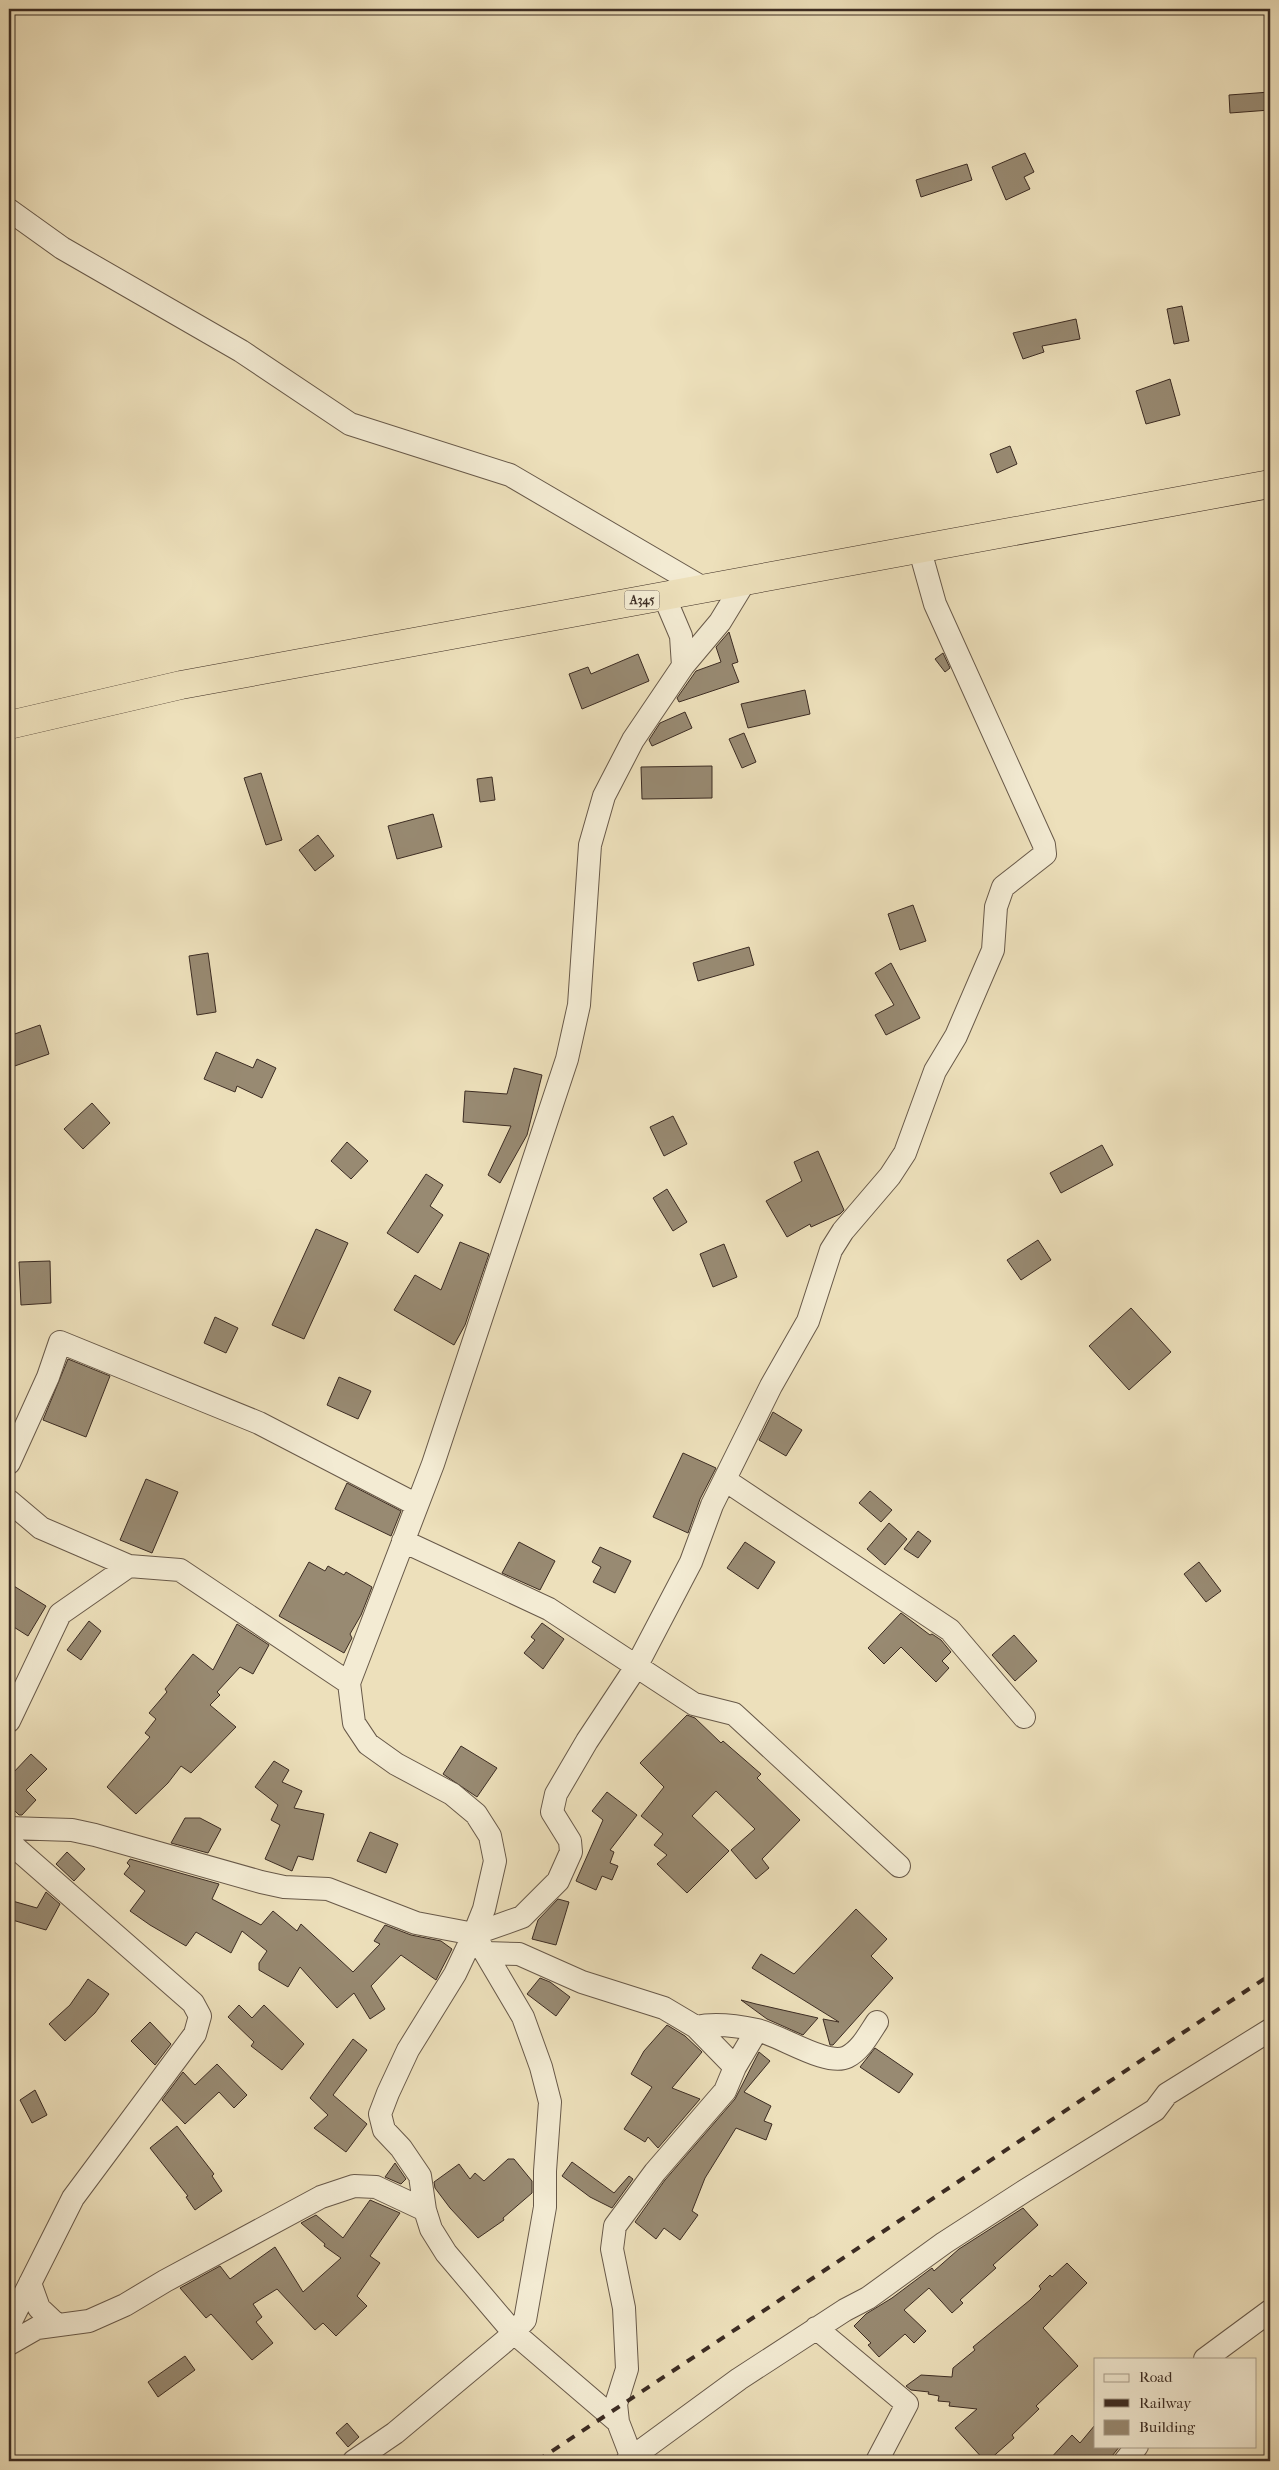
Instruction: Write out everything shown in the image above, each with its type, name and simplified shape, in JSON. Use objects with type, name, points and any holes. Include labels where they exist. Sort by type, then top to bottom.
[{"type":"highway","name":"A345","points":[[9,725],[181,685],[705,589],[919,547],[1270,484]]},
{"type":"street","points":[[9,210],[62,248],[241,351],[350,424],[510,475],[705,589]]},
{"type":"street","points":[[618,2422],[513,2332],[446,2253],[431,2229],[425,2210],[420,2176],[401,2148],[384,2130],[380,2114],[408,2050],[455,1974],[480,1943],[522,1917],[558,1881],[571,1852],[570,1841],[552,1812],[556,1794],[587,1741],[636,1667],[672,1595],[691,1562],[712,1505],[771,1386],[808,1321],[831,1250],[843,1231],[890,1176],[905,1153],[935,1071],[956,1036],[993,950],[996,907],[1003,887],[1046,854],[1044,845],[935,604],[919,547]]},
{"type":"street","points":[[354,2461],[395,2433],[525,2320],[545,2207],[545,2172],[550,2102],[541,2067],[523,2017],[480,1943],[484,1909],[495,1861],[490,1836],[476,1814],[452,1794],[396,1764],[368,1744],[354,1723],[349,1683],[433,1464],[567,1059],[579,1005],[590,845],[604,796],[633,740],[683,666],[720,622],[745,581]]},
{"type":"street","points":[[664,596],[680,636],[683,666]]},
{"type":"street","points":[[9,1463],[48,1377],[60,1342],[259,1423],[417,1505]]},
{"type":"street","points":[[725,1480],[950,1630],[1024,1717]]},
{"type":"street","points":[[9,1501],[41,1528],[129,1566],[180,1570],[349,1683]]},
{"type":"street","points":[[403,1541],[550,1609],[694,1704],[734,1714],[899,1866]]},
{"type":"street","points":[[9,1722],[60,1614],[129,1566]]},
{"type":"street","points":[[9,1828],[79,1832],[261,1882],[284,1886],[328,1889],[416,1923],[519,1954],[582,1982],[664,2008],[696,2026],[735,2068]]},
{"type":"street","points":[[9,1842],[193,2003],[200,2016],[195,2034],[73,2198],[9,2324]]},
{"type":"street","points":[[696,2026],[708,2024],[757,2030],[829,2059],[846,2058],[860,2046],[877,2022]]},
{"type":"street","points":[[757,2030],[735,2068],[725,2091],[655,2172],[615,2226],[612,2249],[624,2308],[627,2369],[616,2404],[618,2422],[630,2460],[739,2379],[816,2328],[868,2298],[944,2243],[1155,2110],[1167,2094],[1270,2030]]},
{"type":"street","points":[[9,2344],[37,2328],[88,2321],[125,2305],[164,2281],[322,2197],[354,2186],[376,2187],[425,2210]]},
{"type":"street","points":[[30,2283],[39,2308],[56,2324]]},
{"type":"street","points":[[1206,2358],[1270,2311]]},
{"type":"street","points":[[816,2328],[907,2404],[877,2461]]},
{"type":"street","points":[[1125,2461],[1135,2448]]},
{"type":"building","points":[[1270,92],[1270,110],[1230,113],[1229,95]]},
{"type":"building","points":[[1025,153],[1034,172],[1024,177],[1030,189],[1006,200],[992,167]]},
{"type":"building","points":[[967,164],[972,180],[921,197],[916,180]]},
{"type":"building","points":[[1182,306],[1189,341],[1174,344],[1167,309]]},
{"type":"building","points":[[1076,319],[1080,339],[1042,346],[1044,352],[1023,359],[1013,333]]},
{"type":"building","points":[[1170,379],[1180,415],[1146,424],[1136,391]]},
{"type":"building","points":[[1010,446],[1017,464],[997,473],[990,454]]},
{"type":"building","points":[[729,632],[738,662],[732,664],[739,682],[679,702],[677,698],[696,671],[721,662],[716,647]]},
{"type":"building","points":[[943,653],[950,668],[945,672],[935,659]]},
{"type":"building","points":[[638,654],[649,681],[582,709],[569,674],[588,667],[591,674]]},
{"type":"building","points":[[805,690],[810,714],[748,728],[741,704]]},
{"type":"building","points":[[685,712],[692,728],[652,746],[649,740],[660,723]]},
{"type":"building","points":[[744,733],[756,762],[742,768],[729,739]]},
{"type":"building","points":[[712,766],[712,798],[642,799],[641,767]]},
{"type":"building","points":[[261,773],[282,840],[266,845],[244,778]]},
{"type":"building","points":[[492,777],[495,800],[480,802],[477,779]]},
{"type":"building","points":[[433,814],[442,847],[397,859],[388,826]]},
{"type":"building","points":[[318,835],[334,856],[315,871],[299,850]]},
{"type":"building","points":[[913,905],[926,941],[900,950],[888,914]]},
{"type":"building","points":[[749,947],[754,965],[698,981],[693,963]]},
{"type":"building","points":[[208,953],[216,1012],[197,1015],[189,956]]},
{"type":"building","points":[[891,963],[920,1018],[886,1035],[875,1015],[894,1005],[875,973]]},
{"type":"building","points":[[40,1025],[49,1054],[9,1068],[9,1036]]},
{"type":"building","points":[[216,1052],[253,1068],[257,1059],[276,1068],[262,1098],[237,1086],[235,1092],[204,1079]]},
{"type":"building","points":[[514,1068],[542,1075],[527,1135],[500,1183],[488,1175],[511,1126],[463,1122],[465,1091],[507,1094]]},
{"type":"building","points":[[92,1103],[110,1123],[83,1149],[64,1129]]},
{"type":"building","points":[[673,1116],[687,1144],[664,1156],[650,1127]]},
{"type":"building","points":[[347,1142],[368,1161],[351,1179],[331,1161]]},
{"type":"building","points":[[1102,1145],[1113,1165],[1061,1193],[1050,1173]]},
{"type":"building","points":[[818,1151],[844,1210],[840,1214],[811,1227],[810,1224],[787,1237],[766,1201],[802,1181],[794,1162]]},
{"type":"building","points":[[426,1174],[443,1185],[430,1206],[443,1215],[418,1253],[387,1233]]},
{"type":"building","points":[[667,1189],[687,1222],[673,1231],[653,1198]]},
{"type":"building","points":[[316,1229],[348,1243],[304,1339],[272,1325]]},
{"type":"building","points":[[1038,1240],[1051,1260],[1021,1280],[1007,1260]]},
{"type":"building","points":[[460,1242],[489,1254],[465,1325],[454,1345],[394,1310],[415,1275],[441,1290]]},
{"type":"building","points":[[724,1244],[737,1277],[713,1287],[700,1254]]},
{"type":"building","points":[[50,1261],[51,1303],[21,1305],[19,1262]]},
{"type":"building","points":[[1131,1308],[1171,1352],[1129,1390],[1089,1346]]},
{"type":"building","points":[[215,1317],[238,1328],[226,1353],[204,1343]]},
{"type":"building","points":[[68,1359],[110,1376],[86,1437],[43,1420]]},
{"type":"building","points":[[339,1377],[371,1391],[358,1419],[327,1405]]},
{"type":"building","points":[[773,1412],[802,1430],[786,1456],[759,1440]]},
{"type":"building","points":[[683,1453],[716,1468],[700,1499],[688,1533],[653,1517]]},
{"type":"building","points":[[146,1479],[178,1492],[152,1553],[120,1540]]},
{"type":"building","points":[[347,1483],[401,1511],[391,1536],[335,1509]]},
{"type":"building","points":[[870,1491],[892,1510],[881,1522],[859,1503]]},
{"type":"building","points":[[889,1523],[907,1539],[885,1565],[867,1549]]},
{"type":"building","points":[[918,1531],[931,1541],[918,1558],[904,1549]]},
{"type":"building","points":[[519,1542],[555,1561],[540,1590],[502,1573]]},
{"type":"building","points":[[745,1542],[775,1562],[758,1589],[727,1568]]},
{"type":"building","points":[[600,1547],[631,1561],[615,1593],[593,1582],[601,1567],[592,1562]]},
{"type":"building","points":[[309,1562],[325,1571],[328,1566],[344,1575],[346,1572],[372,1587],[361,1615],[350,1634],[352,1638],[344,1653],[279,1616]]},
{"type":"building","points":[[1199,1562],[1221,1591],[1206,1602],[1184,1574]]},
{"type":"building","points":[[9,1583],[46,1606],[28,1636],[9,1624]]},
{"type":"building","points":[[901,1613],[930,1635],[932,1634],[941,1640],[951,1652],[942,1661],[949,1668],[936,1682],[901,1647],[884,1664],[868,1648]]},
{"type":"building","points":[[89,1621],[101,1631],[81,1660],[67,1650]]},
{"type":"building","points":[[542,1623],[564,1639],[543,1669],[524,1653],[535,1640],[531,1637]]},
{"type":"building","points":[[237,1624],[269,1645],[253,1674],[240,1667],[217,1692],[220,1695],[210,1705],[236,1727],[191,1773],[181,1766],[168,1783],[136,1814],[107,1787],[150,1737],[145,1733],[156,1719],[149,1713],[167,1692],[165,1689],[193,1654],[213,1670]]},
{"type":"building","points":[[1014,1635],[1037,1661],[1015,1681],[992,1655]]},
{"type":"building","points":[[687,1715],[695,1718],[721,1743],[723,1741],[761,1774],[757,1778],[800,1820],[762,1859],[769,1868],[756,1879],[731,1850],[755,1829],[716,1791],[692,1816],[729,1851],[687,1893],[657,1864],[667,1855],[654,1845],[663,1834],[641,1816],[664,1787],[640,1763]]},
{"type":"building","points":[[461,1746],[497,1768],[477,1797],[443,1774]]},
{"type":"building","points":[[31,1754],[47,1769],[26,1790],[36,1800],[22,1815],[19,1815],[10,1806],[9,1808],[9,1773],[11,1775]]},
{"type":"building","points":[[274,1761],[289,1770],[282,1782],[302,1791],[294,1808],[324,1814],[313,1860],[298,1856],[292,1871],[265,1859],[280,1825],[271,1820],[278,1805],[255,1787]]},
{"type":"building","points":[[607,1792],[637,1815],[610,1850],[614,1852],[610,1863],[618,1866],[612,1880],[602,1876],[596,1890],[576,1881],[603,1820],[592,1811]]},
{"type":"building","points":[[185,1818],[200,1818],[221,1829],[208,1853],[171,1843]]},
{"type":"building","points":[[370,1832],[398,1844],[386,1873],[357,1861]]},
{"type":"building","points":[[67,1852],[85,1869],[74,1881],[56,1864]]},
{"type":"building","points":[[130,1859],[219,1884],[212,1899],[261,1925],[273,1911],[297,1931],[301,1924],[353,1972],[380,1944],[374,1941],[385,1925],[411,1935],[441,1941],[452,1949],[436,1980],[401,1955],[371,1986],[385,2009],[370,2019],[354,1993],[337,2008],[300,1967],[288,1987],[259,1970],[259,1963],[267,1951],[242,1931],[231,1953],[196,1932],[186,1946],[150,1925],[130,1911],[145,1891],[124,1874],[130,1866],[127,1863]]},
{"type":"building","points":[[46,1892],[60,1904],[46,1930],[9,1919],[9,1900],[37,1908]]},
{"type":"building","points":[[558,1899],[569,1902],[556,1945],[532,1939],[538,1920]]},
{"type":"building","points":[[856,1909],[887,1939],[871,1956],[893,1978],[833,2045],[830,2045],[823,2019],[839,2022],[752,1968],[761,1954],[794,1974]]},
{"type":"building","points":[[540,1978],[550,1982],[570,1997],[556,2016],[527,1994]]},
{"type":"building","points":[[88,1979],[109,1994],[95,2013],[65,2041],[49,2024],[70,2005]]},
{"type":"building","points":[[741,2000],[818,2018],[803,2035],[767,2019]]},
{"type":"building","points":[[239,2005],[252,2018],[264,2005],[304,2044],[282,2070],[251,2046],[254,2042],[228,2017]]},
{"type":"building","points":[[150,2022],[171,2044],[155,2065],[131,2041]]},
{"type":"building","points":[[667,2025],[685,2036],[702,2052],[672,2088],[700,2099],[658,2148],[648,2137],[645,2142],[624,2129],[652,2087],[631,2074],[644,2051]]},
{"type":"building","points":[[353,2039],[367,2050],[333,2095],[367,2124],[346,2152],[314,2128],[328,2115],[310,2098]]},
{"type":"building","points":[[875,2048],[913,2074],[899,2093],[860,2067]]},
{"type":"building","points":[[759,2052],[770,2061],[744,2092],[771,2106],[764,2121],[772,2124],[766,2140],[736,2128],[705,2178],[692,2211],[698,2215],[680,2240],[664,2228],[656,2239],[635,2222],[665,2180],[735,2099]]},
{"type":"building","points":[[217,2064],[247,2095],[234,2108],[219,2092],[185,2124],[162,2100],[183,2072],[195,2085]]},
{"type":"building","points":[[35,2090],[47,2115],[32,2123],[20,2100]]},
{"type":"building","points":[[177,2126],[214,2174],[212,2176],[222,2191],[195,2210],[186,2197],[188,2196],[150,2148]]},
{"type":"building","points":[[508,2159],[514,2159],[532,2181],[532,2193],[503,2218],[504,2220],[478,2238],[450,2208],[435,2188],[434,2182],[459,2164],[470,2179],[475,2173],[484,2181]]},
{"type":"building","points":[[572,2162],[614,2193],[629,2176],[633,2179],[612,2208],[590,2197],[562,2176]]},
{"type":"building","points":[[395,2163],[406,2179],[401,2184],[385,2177]]},
{"type":"building","points":[[370,2200],[400,2213],[370,2256],[380,2263],[357,2296],[367,2306],[336,2336],[323,2323],[315,2330],[277,2289],[253,2304],[262,2317],[256,2322],[273,2343],[252,2360],[211,2314],[206,2318],[180,2288],[220,2266],[230,2279],[275,2247],[303,2292],[341,2258],[324,2246],[325,2244],[301,2223],[316,2215],[343,2238]]},
{"type":"building","points":[[1023,2208],[1038,2225],[993,2265],[996,2268],[960,2300],[963,2303],[952,2313],[929,2288],[904,2310],[926,2331],[914,2343],[905,2334],[879,2357],[868,2345],[871,2343],[854,2326],[866,2314],[892,2298],[932,2268],[934,2271],[959,2249]]},
{"type":"building","points":[[1067,2263],[1087,2283],[1043,2328],[1078,2366],[1036,2406],[1039,2409],[1012,2435],[1014,2438],[988,2461],[985,2461],[955,2428],[977,2409],[949,2406],[950,2402],[938,2401],[939,2396],[928,2394],[929,2392],[911,2390],[906,2386],[921,2375],[952,2377],[953,2368],[975,2350],[973,2347],[1030,2300],[1041,2289],[1039,2286],[1050,2275],[1052,2277]]},
{"type":"building","points":[[185,2356],[195,2370],[158,2397],[148,2382]]},
{"type":"building","points":[[347,2423],[359,2437],[348,2447],[336,2433]]},
{"type":"building","points":[[1094,2426],[1094,2448],[1118,2448],[1108,2461],[1048,2461],[1072,2435],[1080,2443]]},
{"type":"railway","points":[[537,2461],[1270,1975]]}]
